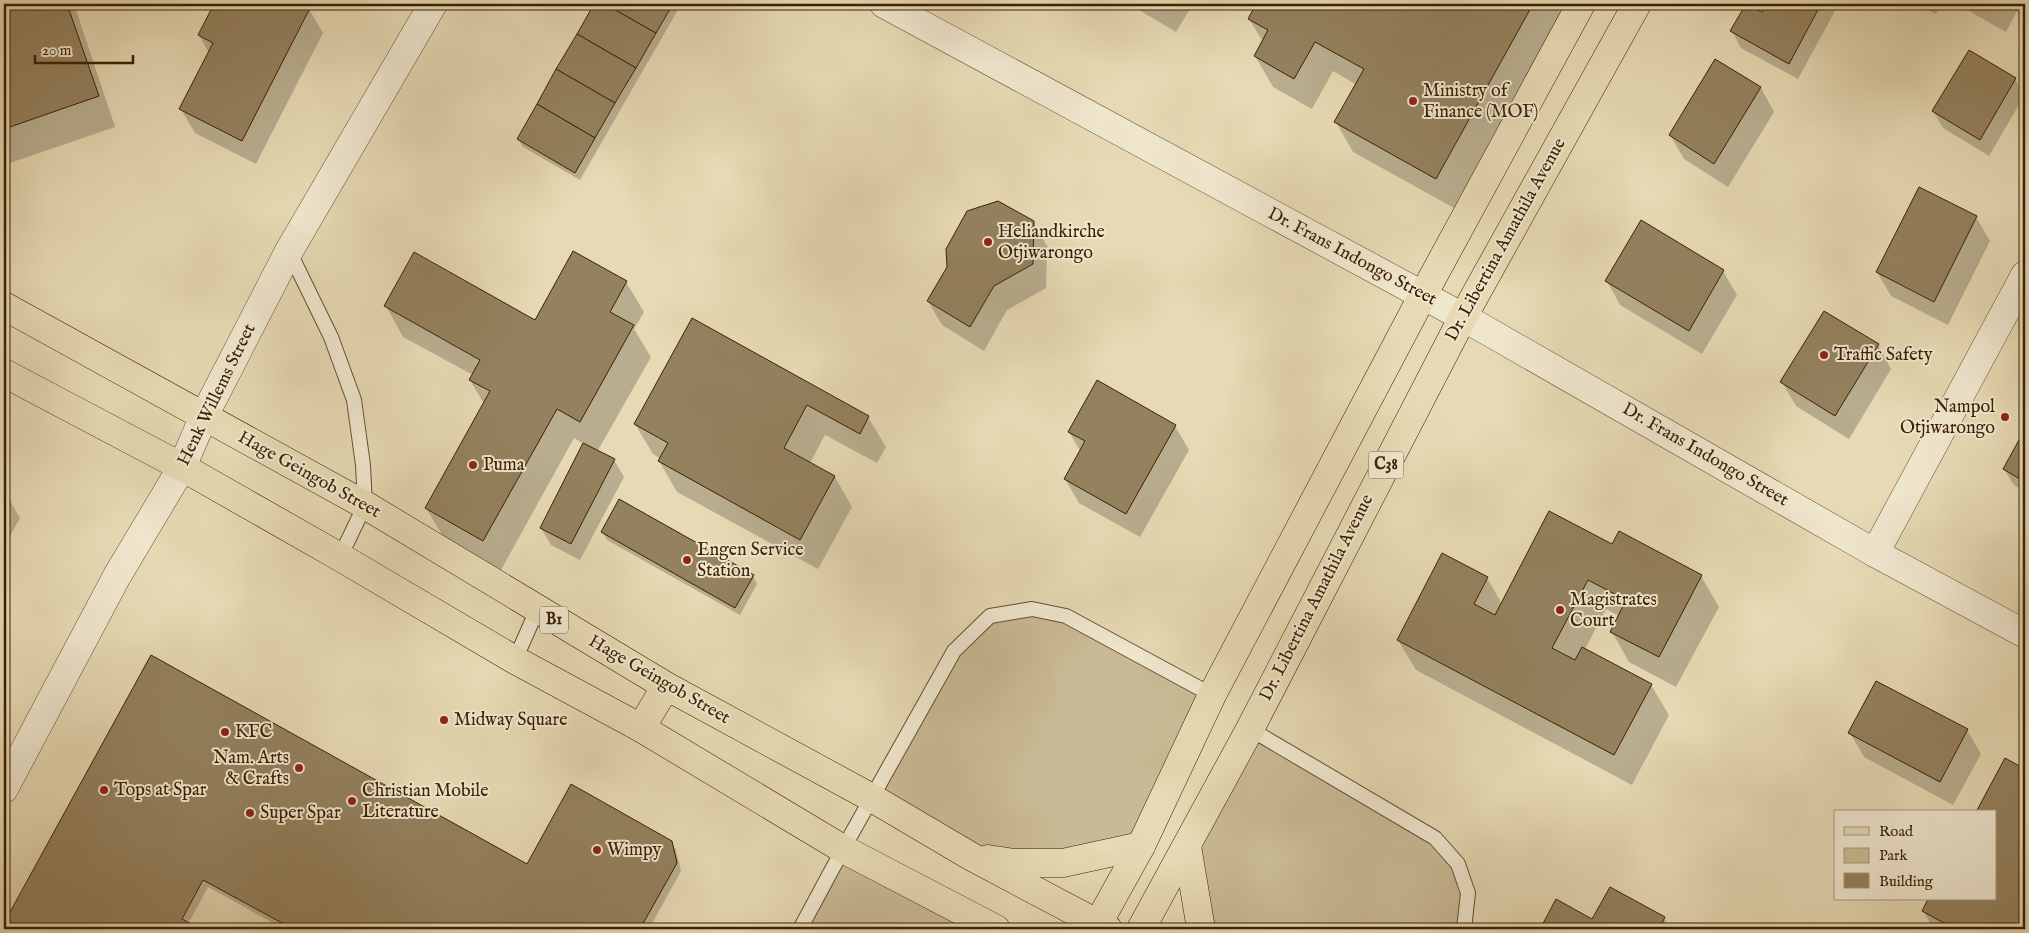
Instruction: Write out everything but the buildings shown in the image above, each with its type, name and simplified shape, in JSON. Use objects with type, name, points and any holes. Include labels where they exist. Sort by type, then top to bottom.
[{"type":"main road","name":"C38","points":[[1100,927],[1141,846],[1212,695],[1423,296],[1581,4]]},
{"type":"main road","name":"Dr. Libertina Amathila Avenue","points":[[1141,929],[1250,729],[1463,317],[1637,4]]},
{"type":"main road","name":"Hage Geingob Street","points":[[4,306],[365,505],[536,610],[666,686],[872,798],[972,857],[1100,927]]},
{"type":"main road","points":[[4,373],[182,467],[515,660],[641,728],[843,849],[996,929]]},
{"type":"main road","points":[[641,728],[666,686]]},
{"type":"main road","points":[[972,857],[1014,863],[1064,863],[1141,846]]},
{"type":"main road","points":[[1187,846],[1201,929]]},
{"type":"street","name":"Henk Willems Street","points":[[4,788],[117,576],[182,467],[204,416],[289,251],[433,4]]},
{"type":"street","name":"Dr. Frans Indongo Street","points":[[884,4],[1463,317],[1875,553],[2025,634]]},
{"type":"street","points":[[1875,553],[2025,275]]},
{"type":"lane","points":[[289,251],[331,337],[354,400],[364,465],[365,505],[340,557]]},
{"type":"lane","points":[[800,929],[954,651],[990,616],[1032,609],[1066,616],[1212,695]]},
{"type":"lane","points":[[515,660],[536,610]]},
{"type":"lane","points":[[1250,729],[1436,838],[1458,864],[1468,893],[1464,929]]},
{"type":"green space","points":[[1032,609],[1066,616],[1212,695],[1141,846],[1014,863],[872,798],[954,651],[990,616]]},
{"type":"green space","points":[[1250,729],[1435,838],[1468,893],[1464,929],[1201,929],[1187,846]]},
{"type":"green space","points":[[843,849],[996,929],[801,929]]},
{"type":"place","name":"Ministry of Finance (MOF)","points":[[1413,101]]},
{"type":"place","name":"Heliandkirche Otjiwarongo","points":[[988,242]]},
{"type":"place","name":"Traffic Safety","points":[[1824,355]]},
{"type":"place","name":"Nampol Otjiwarongo","points":[[2005,417]]},
{"type":"place","name":"Puma","points":[[473,465]]},
{"type":"place","name":"Engen Service Station","points":[[687,560]]},
{"type":"place","name":"Magistrates Court","points":[[1560,610]]},
{"type":"place","name":"Midway Square","points":[[444,720]]},
{"type":"place","name":"KFC","points":[[225,732]]},
{"type":"place","name":"Nam. Arts & Crafts","points":[[299,768]]},
{"type":"place","name":"Tops at Spar","points":[[104,790]]},
{"type":"place","name":"Christian Mobile Literature","points":[[352,801]]},
{"type":"place","name":"Super Spar","points":[[250,813]]},
{"type":"place","name":"Wimpy","points":[[597,850]]}]
